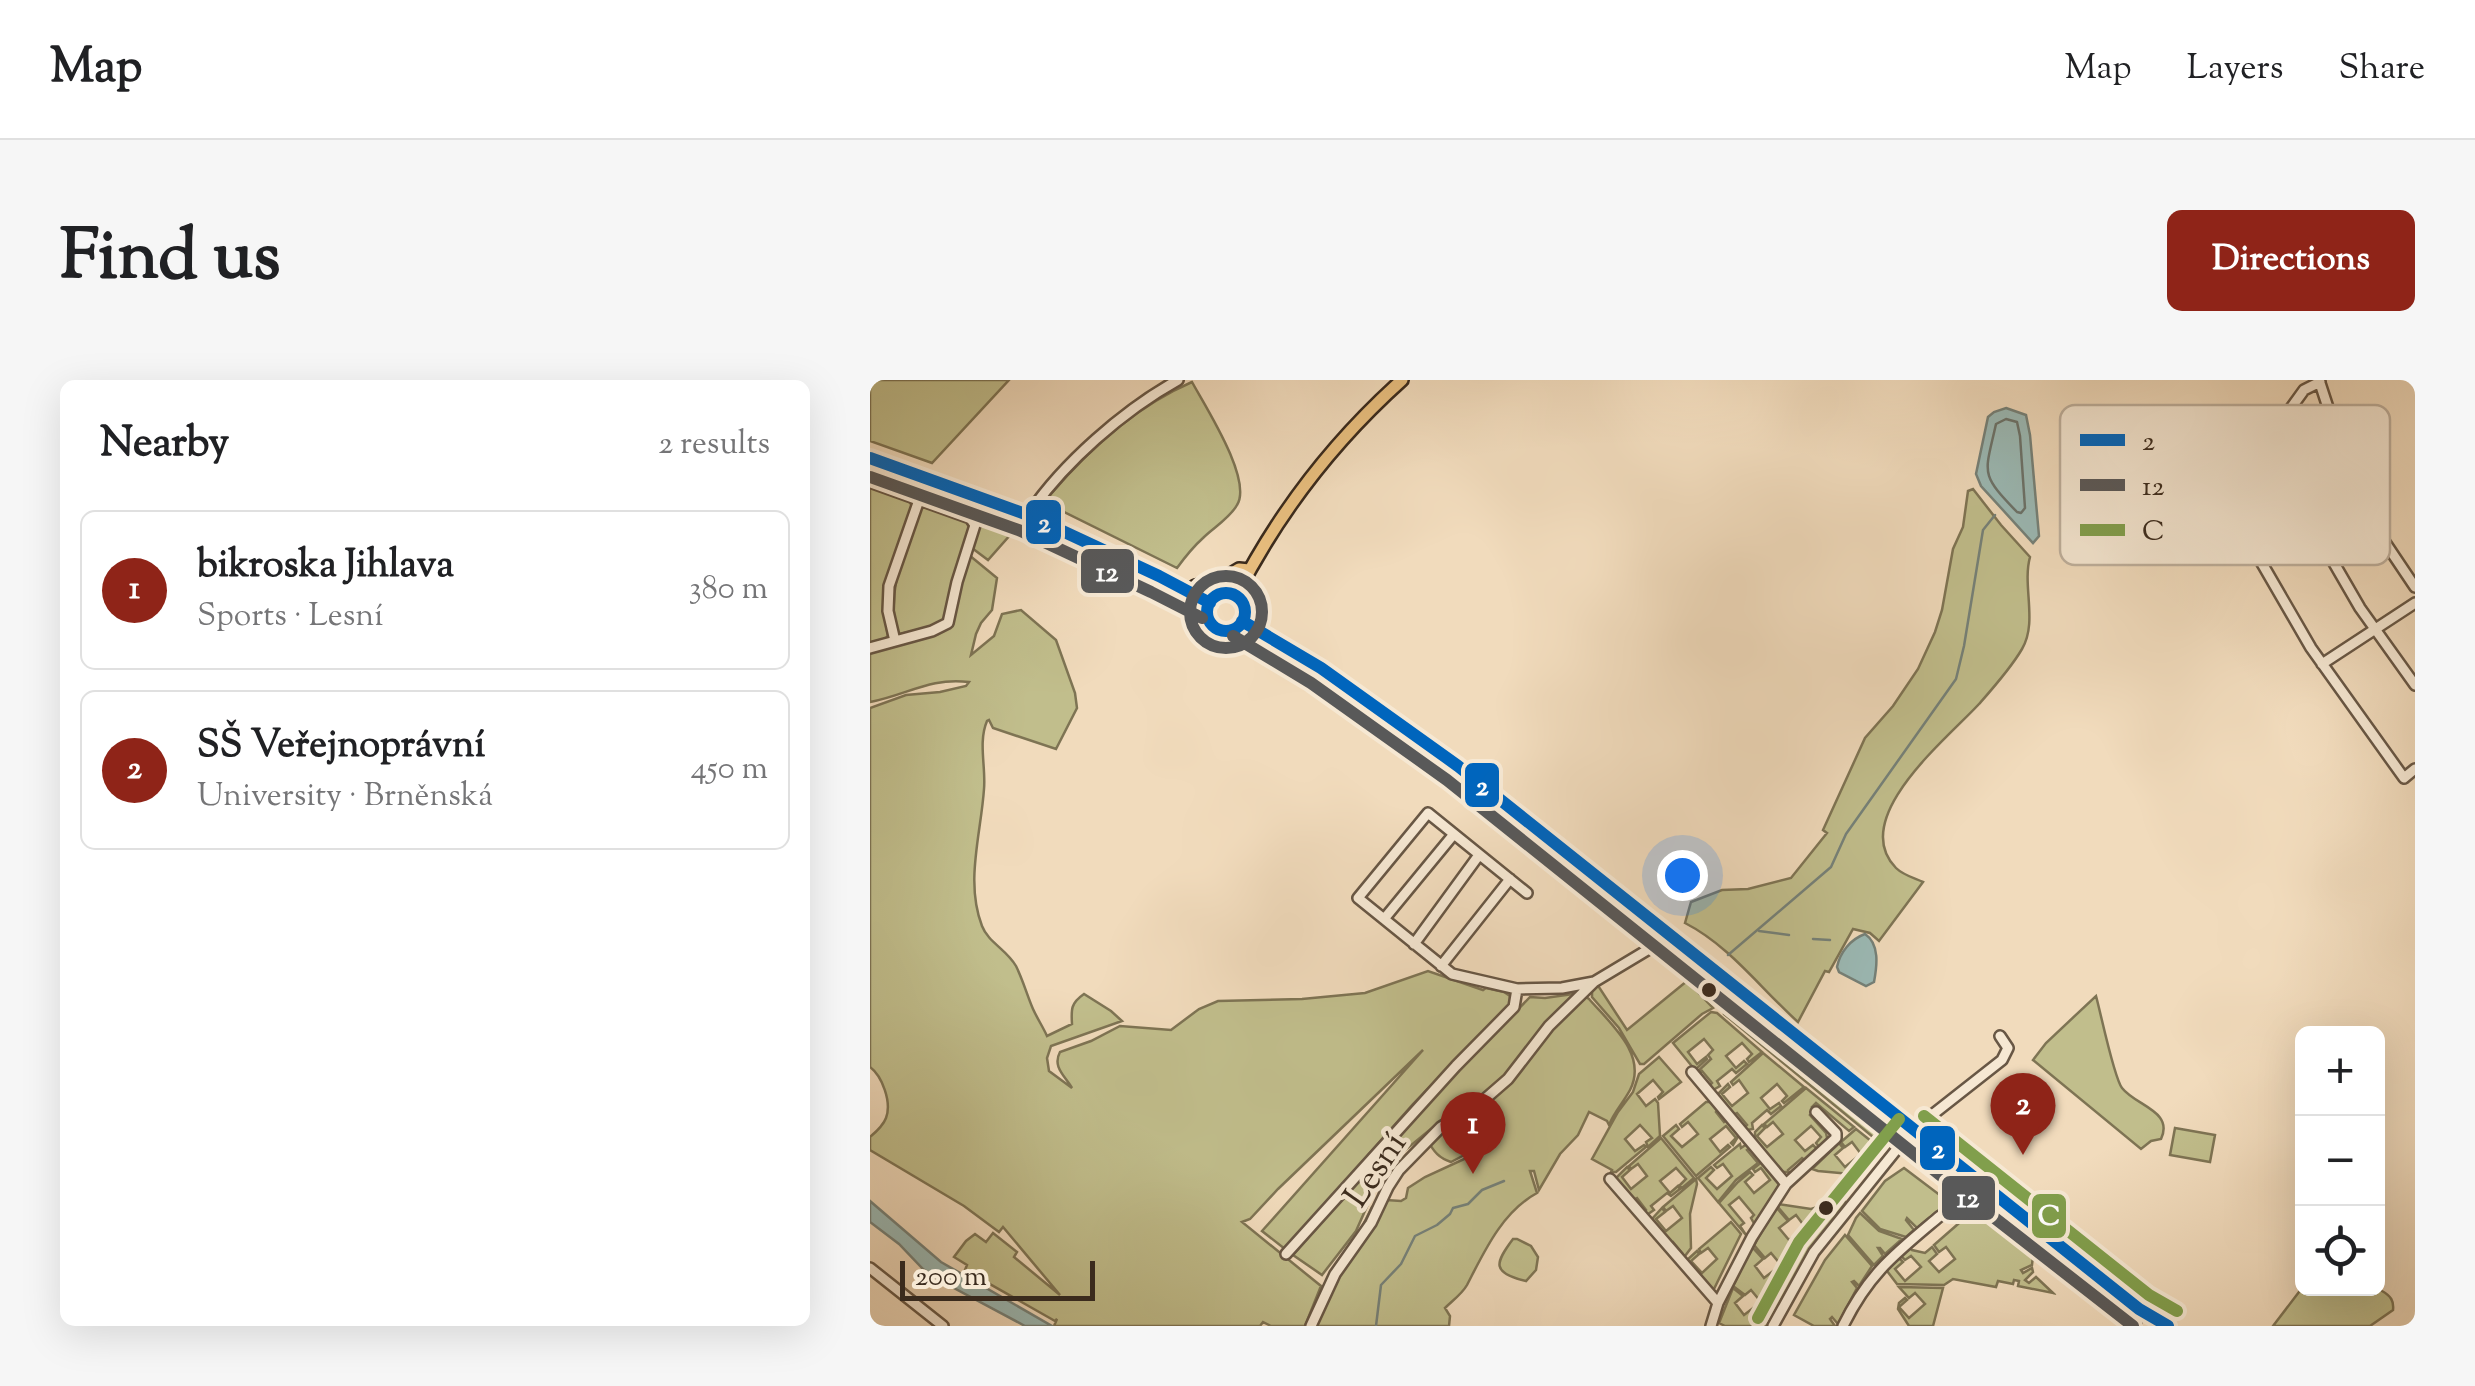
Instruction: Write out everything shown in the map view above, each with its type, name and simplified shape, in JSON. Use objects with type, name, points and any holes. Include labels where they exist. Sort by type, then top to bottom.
[{"type":"main road","points":[[1236,596],[1273,531],[1318,468],[1365,413],[1402,380]]},
{"type":"main road","points":[[870,458],[1028,514],[1210,603]]},
{"type":"main road","points":[[1189,593],[1195,586],[1219,581],[1239,568],[1249,570]]},
{"type":"main road","points":[[1224,593],[1236,596],[1244,607],[1242,622],[1235,629],[1220,630],[1209,618],[1210,603],[1224,593]]},
{"type":"main road","points":[[1242,622],[1321,668],[1391,716],[2139,1309],[2168,1326]]},
{"type":"street","points":[[1028,514],[1049,487],[1122,416],[1178,380]]},
{"type":"street","points":[[2293,405],[2304,390],[2320,381],[2328,405]]},
{"type":"street","points":[[870,482],[970,518],[975,525],[948,622],[932,632],[870,648]]},
{"type":"street","points":[[896,641],[888,611],[889,586],[919,500]]},
{"type":"street","points":[[2390,549],[2415,586]]},
{"type":"street","points":[[2263,565],[2322,664],[2404,778],[2415,769]]},
{"type":"street","points":[[2335,565],[2360,608],[2415,685]]},
{"type":"street","points":[[2322,664],[2415,603]]},
{"type":"street","points":[[1527,892],[1428,814],[1358,898],[1456,976],[1517,989],[1562,988],[1594,982],[1649,949],[1667,932]]},
{"type":"street","points":[[1384,919],[1454,834]]},
{"type":"street","points":[[1414,944],[1480,855]]},
{"type":"street","points":[[1441,966],[1510,879]]},
{"type":"street","name":"Lesní","points":[[1311,1326],[1335,1274],[1400,1170],[1441,1127],[1508,1079],[1549,1026],[1594,982]]},
{"type":"street","points":[[1286,1254],[1514,1007],[1517,989]]},
{"type":"street","points":[[1773,1326],[1814,1252],[1913,1130],[2002,1060],[2008,1048],[2000,1036]]},
{"type":"street","points":[[1692,1072],[1786,1184]]},
{"type":"street","points":[[1711,1326],[1718,1303],[1752,1238],[1786,1184],[1836,1138],[1836,1133],[1816,1112]]},
{"type":"street","points":[[1610,1179],[1718,1303]]},
{"type":"street","points":[[1843,1326],[1880,1268],[1940,1216]]},
{"type":"street","points":[[870,1268],[943,1326]]},
{"type":"street","points":[[2135,1326],[2139,1309]]},
{"type":"shaded area","points":[[870,380],[1009,380],[932,463],[870,441]]},
{"type":"shaded area","points":[[1192,382],[1233,461],[1240,494],[1230,514],[1177,568],[1050,505],[1050,495],[1115,430],[1152,403]]},
{"type":"shaded area","points":[[870,487],[909,501],[912,506],[885,588],[883,607],[888,636],[870,643]]},
{"type":"shaded area","points":[[1973,489],[2030,557],[2027,638],[2002,677],[1927,757],[1893,803],[1884,826],[1884,848],[1896,868],[1923,882],[1879,941],[1870,933],[1853,929],[1798,1022],[1731,956],[1685,923],[1691,902],[1722,890],[1748,889],[1791,878],[1827,833],[1823,830],[1865,738],[1918,669],[1935,632],[1953,549],[1963,527],[1968,491]]},
{"type":"shaded area","points":[[924,507],[966,521],[970,529],[944,621],[900,634],[896,632],[894,615],[896,584],[903,555]]},
{"type":"shaded area","points":[[985,511],[1018,526],[988,560],[972,548]]},
{"type":"shaded area","points":[[969,555],[997,578],[992,610],[981,623],[971,655],[994,636],[1002,614],[1021,610],[1056,640],[1075,693],[1077,708],[1056,749],[993,728],[989,720],[983,737],[984,789],[974,875],[982,926],[1016,966],[1047,1036],[1072,1024],[1073,1007],[1084,994],[1122,1021],[1051,1046],[1047,1058],[1049,1071],[1072,1088],[1058,1067],[1060,1052],[1120,1026],[1171,1030],[1199,1009],[1218,1001],[1365,993],[1428,971],[1510,996],[1510,1004],[1413,1104],[1285,1249],[1262,1231],[1423,1050],[1250,1219],[1242,1222],[1321,1286],[1305,1326],[1271,1326],[1263,1322],[1260,1326],[1054,1326],[1057,1319],[965,1270],[967,1265],[954,1257],[975,1234],[986,1242],[993,1233],[1017,1252],[1014,1257],[1060,1295],[1003,1227],[999,1232],[964,1206],[870,1150],[870,1137],[885,1121],[888,1105],[882,1083],[870,1067],[870,708],[906,695],[940,692],[969,682],[930,684],[870,702],[870,652],[949,628]]},
{"type":"shaded area","points":[[1687,981],[1713,1008],[1644,1064],[1640,1064],[1619,1028],[1592,997],[1597,984],[1627,1030]]},
{"type":"shaded area","points":[[1721,986],[1773,1023],[1890,1122],[1886,1141],[1879,1142],[1724,1014]]},
{"type":"shaded area","points":[[1573,994],[1571,1006],[1589,999],[1631,1052],[1634,1077],[1609,1125],[1589,1112],[1578,1135],[1560,1154],[1539,1190],[1534,1171],[1530,1171],[1537,1193],[1504,1222],[1465,1288],[1445,1308],[1450,1316],[1449,1326],[1313,1326],[1372,1207],[1386,1200],[1401,1201],[1408,1188],[1425,1177],[1488,1148],[1476,1149],[1451,1162],[1443,1159],[1428,1141],[1443,1119],[1393,1160],[1377,1184],[1356,1231],[1322,1275],[1293,1255],[1427,1103],[1530,997]]},
{"type":"shaded area","points":[[2096,996],[2122,1088],[2162,1122],[2161,1139],[2141,1149],[2033,1060]]},
{"type":"shaded area","points":[[1711,1012],[1762,1052],[1749,1062],[1752,1054],[1742,1043],[1726,1056],[1736,1068],[1744,1061],[1747,1064],[1736,1073],[1732,1069],[1717,1081],[1720,1086],[1713,1090],[1702,1071],[1697,1072],[1711,1059],[1708,1055],[1713,1050],[1704,1039],[1688,1052],[1697,1064],[1707,1059],[1695,1070],[1673,1043]]},
{"type":"shaded area","points":[[1763,1053],[1804,1087],[1784,1103],[1787,1096],[1777,1084],[1761,1098],[1770,1109],[1779,1103],[1781,1106],[1771,1114],[1767,1110],[1752,1123],[1753,1129],[1747,1130],[1747,1125],[1737,1113],[1733,1115],[1718,1094],[1728,1084],[1730,1087],[1722,1094],[1732,1106],[1748,1093],[1739,1080],[1733,1085],[1731,1082]]},
{"type":"shaded area","points":[[1659,1057],[1681,1082],[1659,1099],[1663,1092],[1653,1080],[1637,1094],[1646,1106],[1655,1099],[1658,1103],[1660,1136],[1648,1147],[1646,1142],[1652,1138],[1640,1125],[1625,1139],[1635,1151],[1646,1147],[1611,1172],[1592,1159],[1633,1092],[1639,1074]]},
{"type":"shaded area","points":[[1806,1088],[1854,1127],[1849,1131],[1816,1103],[1810,1115],[1826,1133],[1828,1142],[1820,1148],[1816,1143],[1821,1137],[1811,1126],[1795,1140],[1805,1151],[1813,1145],[1818,1150],[1806,1161],[1802,1158],[1789,1172],[1782,1172],[1755,1139],[1755,1132],[1762,1125],[1765,1128],[1757,1136],[1767,1147],[1783,1134],[1773,1122],[1767,1127],[1764,1124]]},
{"type":"shaded area","points":[[1706,1102],[1719,1108],[1716,1112],[1724,1122],[1728,1119],[1739,1135],[1733,1145],[1736,1138],[1726,1126],[1710,1139],[1720,1152],[1730,1147],[1696,1176],[1663,1136],[1676,1125],[1679,1129],[1671,1136],[1682,1147],[1698,1134],[1688,1122],[1682,1127],[1680,1124]]},
{"type":"shaded area","points":[[2175,1128],[2215,1135],[2210,1162],[2170,1155]]},
{"type":"shaded area","points":[[1856,1129],[1881,1149],[1861,1175],[1812,1169],[1839,1143],[1843,1148],[1835,1155],[1845,1167],[1861,1154],[1852,1142],[1845,1147],[1841,1142]]},
{"type":"shaded area","points":[[1661,1138],[1694,1178],[1682,1188],[1680,1185],[1686,1179],[1676,1168],[1660,1181],[1670,1193],[1678,1186],[1680,1189],[1671,1196],[1667,1193],[1651,1206],[1654,1210],[1648,1214],[1637,1198],[1633,1200],[1617,1182],[1617,1177],[1627,1167],[1630,1170],[1622,1177],[1631,1189],[1647,1176],[1638,1164],[1631,1169],[1629,1166]]},
{"type":"shaded area","points":[[1740,1144],[1741,1148],[1747,1144],[1751,1147],[1747,1150],[1758,1163],[1736,1180],[1718,1202],[1698,1178],[1711,1167],[1714,1170],[1706,1178],[1717,1189],[1732,1176],[1723,1164],[1717,1168],[1714,1165]]},
{"type":"shaded area","points":[[1763,1161],[1779,1183],[1755,1225],[1751,1218],[1754,1215],[1739,1197],[1729,1205],[1744,1223],[1740,1226],[1746,1235],[1719,1203],[1750,1172],[1753,1175],[1745,1182],[1754,1193],[1770,1180],[1761,1168],[1755,1172],[1753,1169]]},
{"type":"shaded area","points":[[1904,1168],[1949,1202],[1917,1228],[1907,1218],[1914,1230],[1906,1237],[1880,1229],[1862,1211],[1885,1181]]},
{"type":"shaded area","points":[[1696,1179],[1690,1214],[1691,1248],[1685,1256],[1679,1256],[1682,1253],[1673,1242],[1669,1244],[1651,1220],[1662,1208],[1665,1212],[1656,1219],[1666,1231],[1682,1218],[1673,1206],[1666,1211],[1663,1207]]},
{"type":"shaded area","points":[[1846,1202],[1805,1258],[1769,1326],[1719,1323],[1733,1288],[1743,1296],[1735,1303],[1744,1315],[1761,1302],[1751,1290],[1745,1295],[1733,1286],[1752,1247],[1763,1259],[1755,1266],[1764,1278],[1781,1265],[1771,1253],[1765,1258],[1754,1245],[1776,1207],[1788,1221],[1779,1228],[1789,1240],[1805,1227],[1796,1215],[1789,1220],[1778,1204],[1811,1209]]},
{"type":"shaded area","points":[[1953,1203],[1993,1204],[2033,1236],[2032,1265],[2021,1270],[2023,1273],[2032,1268],[2025,1280],[2029,1283],[2036,1277],[2053,1293],[2018,1286],[2019,1281],[2014,1280],[2013,1284],[1998,1281],[1996,1287],[1953,1279],[1944,1285],[1897,1284],[1884,1267],[1897,1256],[1903,1262],[1895,1269],[1905,1281],[1921,1267],[1911,1256],[1905,1260],[1899,1254],[1908,1246],[1925,1253],[1932,1247],[1937,1254],[1929,1261],[1939,1272],[1955,1259],[1946,1247],[1939,1252],[1934,1245],[1958,1224],[1946,1209]]},
{"type":"shaded area","points":[[1860,1213],[1879,1231],[1902,1239],[1885,1254],[1878,1248],[1883,1256],[1874,1265],[1848,1235]]},
{"type":"shaded area","points":[[1731,1222],[1741,1234],[1711,1295],[1686,1261],[1697,1251],[1699,1254],[1691,1261],[1702,1273],[1717,1259],[1708,1248],[1701,1253],[1699,1249]]},
{"type":"shaded area","points":[[1845,1235],[1872,1266],[1859,1286],[1852,1282],[1857,1288],[1838,1324],[1832,1317],[1835,1326],[1814,1326],[1794,1315],[1825,1260]]},
{"type":"shaded area","points":[[1513,1239],[1531,1246],[1538,1257],[1536,1270],[1526,1281],[1507,1274],[1500,1266]]},
{"type":"shaded area","points":[[1899,1287],[1943,1288],[1933,1326],[1909,1326],[1898,1309],[1899,1303],[1907,1300],[1899,1307],[1909,1318],[1925,1304],[1915,1293],[1909,1298]]},
{"type":"shaded area","points":[[2385,1293],[2392,1301],[2393,1310],[2370,1326],[2273,1326],[2296,1296]]},
{"type":"water","points":[[2006,408],[2026,415],[2030,435],[2039,536],[2033,543],[1981,486],[1976,474],[1988,417]]},
{"type":"water","points":[[1865,934],[1873,943],[1876,962],[1874,982],[1866,986],[1839,972],[1837,967],[1847,947]]},
{"type":"water","points":[[870,1201],[941,1262],[1052,1326],[1025,1326],[937,1279],[870,1222]]},
{"type":"waterway","points":[[1728,955],[1831,867],[1846,834],[1956,679],[1983,530],[1995,515]]},
{"type":"waterway","points":[[1759,931],[1789,935]]},
{"type":"waterway","points":[[1813,939],[1830,940]]},
{"type":"waterway","points":[[1376,1326],[1381,1285],[1401,1264],[1415,1236],[1437,1225],[1453,1208],[1468,1204],[1482,1190],[1504,1181]]},
{"type":"transit line","name":"2","points":[[870,458],[1028,515],[1210,603]]},
{"type":"transit line","name":"12","points":[[870,477],[1021,531],[1202,618]]},
{"type":"transit line","name":"12","points":[[1226,576],[1252,586],[1262,612],[1252,638],[1226,648],[1200,638],[1190,612],[1200,586],[1226,576]]},
{"type":"transit line","name":"2","points":[[1226,593],[1239,599],[1245,612],[1239,625],[1226,631],[1213,625],[1207,612],[1213,599],[1226,593]]},
{"type":"transit line","name":"2","points":[[1242,621],[1321,668],[1458,766],[2139,1309],[2168,1326]]},
{"type":"transit line","name":"12","points":[[1233,636],[1311,683],[1447,780],[2133,1326]]},
{"type":"transit line","name":"C","points":[[1924,1116],[2149,1295],[2177,1311]]},
{"type":"transit line","name":"C","points":[[1758,1318],[1799,1242],[1899,1119]]},
{"type":"place","name":"SŠ Veřejnoprávní","points":[[2023,1155]]},
{"type":"place","name":"bikroska Jihlava","points":[[1473,1174]]}]
